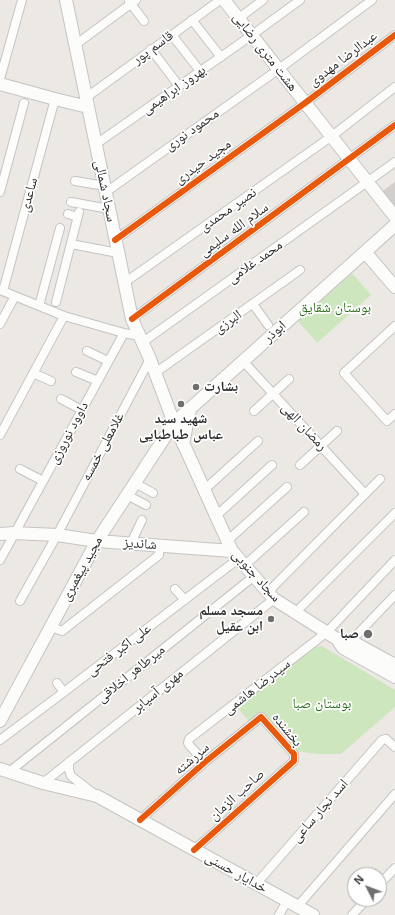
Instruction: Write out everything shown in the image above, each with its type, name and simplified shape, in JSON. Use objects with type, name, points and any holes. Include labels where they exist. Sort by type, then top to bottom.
[{"type":"main road","name":"سجاد شمالی","points":[[66,0],[132,319],[150,359],[174,423]]},
{"type":"main road","name":"هشت متری رضایی","points":[[224,0],[395,217]]},
{"type":"main road","points":[[0,84],[55,99],[87,102]]},
{"type":"main road","name":"ابوذر","points":[[174,423],[395,225]]},
{"type":"main road","points":[[365,252],[395,287]]},
{"type":"main road","points":[[183,444],[190,409]]},
{"type":"main road","name":"سجاد جنوبی","points":[[174,423],[235,554],[253,577],[270,596],[295,614],[340,640],[395,677]]},
{"type":"main road","name":"مجید پیغمبری","points":[[0,721],[97,541],[174,423]]},
{"type":"main road","name":"شاندیز","points":[[0,534],[14,533],[57,535],[97,541],[235,554]]},
{"type":"main road","name":"سجاد جنوبی","points":[[340,640],[395,665]]},
{"type":"main road","name":"خدایار حسنی","points":[[5,770],[42,783],[97,796],[313,915]]},
{"type":"street","points":[[0,79],[22,0]]},
{"type":"street","name":"قاسم پور","points":[[87,102],[151,49],[220,0]]},
{"type":"street","points":[[239,18],[263,0]]},
{"type":"street","name":"بهروز ابراهیمی","points":[[96,144],[300,0]]},
{"type":"street","name":"محمود نوری","points":[[105,189],[279,69],[372,0]]},
{"type":"street","points":[[75,45],[132,1],[144,21]]},
{"type":"street","points":[[192,20],[221,57]]},
{"type":"street","points":[[172,35],[200,72]]},
{"type":"street","name":"عبدالرضا مهدوی","points":[[305,103],[395,35]]},
{"type":"street","points":[[151,49],[179,86]]},
{"type":"street","name":"نصیر محمدی","points":[[124,283],[332,136],[395,87]]},
{"type":"street","name":"ساعدی","points":[[2,290],[55,99]]},
{"type":"street","points":[[0,192],[24,103]]},
{"type":"street","name":"مجید حیدری","points":[[115,240],[305,103]]},
{"type":"street","name":"سلام الله سلیمی","points":[[132,319],[350,160],[395,125]]},
{"type":"street","name":"محمد غلامی","points":[[141,339],[395,162]]},
{"type":"street","points":[[75,181],[105,189]]},
{"type":"street","points":[[71,202],[109,209]]},
{"type":"street","points":[[56,302],[78,214],[68,214]]},
{"type":"street","points":[[39,306],[60,228]]},
{"type":"street","points":[[71,244],[118,253]]},
{"type":"street","name":"البرزی","points":[[155,373],[300,270]]},
{"type":"street","points":[[2,290],[64,316],[141,339]]},
{"type":"street","points":[[0,324],[15,296]]},
{"type":"street","points":[[253,304],[268,325]]},
{"type":"street","points":[[0,435],[64,316]]},
{"type":"street","points":[[395,326],[344,373],[387,421],[395,414]]},
{"type":"street","name":"داوود نوروزی","points":[[0,560],[124,333]]},
{"type":"street","points":[[88,351],[108,361]]},
{"type":"street","name":"غلامعلی خمسه","points":[[20,601],[57,535],[150,359]]},
{"type":"street","name":"رمضان الهی","points":[[243,361],[365,494]]},
{"type":"street","points":[[76,372],[98,381]]},
{"type":"street","points":[[33,374],[51,381]]},
{"type":"street","points":[[254,411],[289,379]]},
{"type":"street","points":[[61,399],[82,410]]},
{"type":"street","points":[[300,465],[337,431]]},
{"type":"street","points":[[204,490],[258,441]]},
{"type":"street","points":[[216,516],[272,465]]},
{"type":"street","points":[[20,469],[44,481]]},
{"type":"street","name":"مهری آسیابر","points":[[42,783],[270,596],[380,479]]},
{"type":"street","points":[[135,483],[153,492]]},
{"type":"street","points":[[235,554],[287,487]]},
{"type":"street","points":[[127,495],[146,505]]},
{"type":"street","points":[[235,554],[304,512]]},
{"type":"street","points":[[295,614],[395,513]]},
{"type":"street","points":[[131,543],[142,520]]},
{"type":"street","points":[[51,627],[62,631],[159,555],[160,546]]},
{"type":"street","name":"علی اکبر فتحی","points":[[0,740],[185,600],[235,554]]},
{"type":"street","points":[[340,640],[395,560]]},
{"type":"street","name":"میرطاهر اخلاقی","points":[[5,770],[253,577]]},
{"type":"street","points":[[175,589],[185,600]]},
{"type":"street","points":[[340,640],[395,595]]},
{"type":"street","name":"سیدرضا هاشمی","points":[[205,762],[188,743],[189,740],[340,640]]},
{"type":"street","points":[[57,682],[64,692]]},
{"type":"street","name":"بخشنده","points":[[261,717],[294,754],[294,758]]},
{"type":"street","name":"سررشته","points":[[140,820],[205,762],[261,717]]},
{"type":"street","name":"اسد نجار ساعی","points":[[256,884],[385,739],[395,747]]},
{"type":"street","name":"صاحب الزمان","points":[[194,850],[294,761],[294,758]]},
{"type":"street","name":"خدایار حسنی","points":[[69,762],[71,776],[97,796]]},
{"type":"street","points":[[279,915],[292,904],[395,794]]},
{"type":"street","points":[[387,876],[395,868]]},
{"type":"street","points":[[352,915],[360,907]]},
{"type":"green space","name":"بوستان شقایق","points":[[352,273],[371,295],[317,343],[298,321]]},
{"type":"green space","name":"بوستان صبا","points":[[322,646],[395,690],[395,707],[341,754],[318,754],[296,751],[264,718],[253,726],[236,706],[314,647]]},
{"type":"building","points":[[395,182],[395,207],[393,208],[381,192]]},
{"type":"cycle path","points":[[115,240],[305,103],[395,35]]},
{"type":"cycle path","points":[[132,319],[395,125]]},
{"type":"cycle path","points":[[140,820],[205,762],[261,717],[294,754],[294,761],[194,850]]},
{"type":"place","name":"بشارت","points":[[196,387]]},
{"type":"place","name":"شهید سید عباس طباطبایی","points":[[181,404]]},
{"type":"place","name":"مسجد مسلم ابن عقیل","points":[[271,619]]},
{"type":"place","name":"صبا","points":[[368,634]]}]
